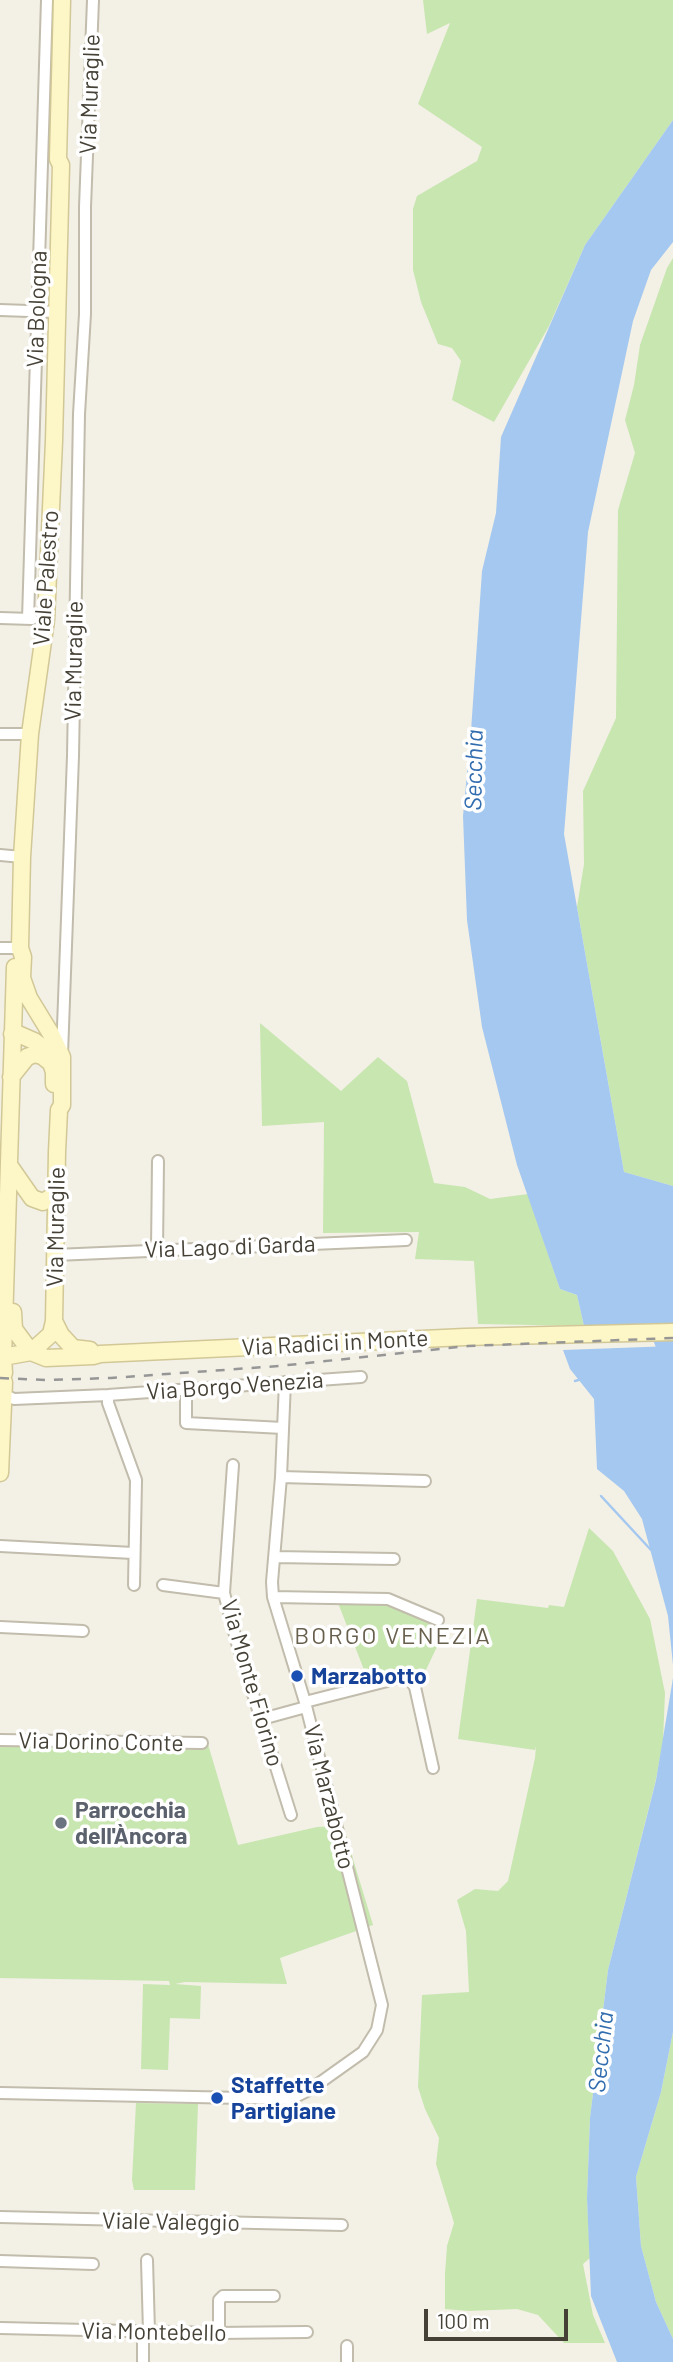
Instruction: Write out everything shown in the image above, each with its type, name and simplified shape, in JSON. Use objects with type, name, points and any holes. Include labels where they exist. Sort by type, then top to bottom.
[{"type":"main road","name":"Viale Palestro","points":[[62,0],[54,441],[46,620],[30,734],[22,857],[20,948],[23,957],[22,978],[29,998],[62,1057]]},
{"type":"main road","name":"Viale Palestro","points":[[61,165],[65,159],[70,0]]},
{"type":"main road","name":"Viale Palestro","points":[[0,1473],[6,1268],[3,1222],[9,1165],[5,1138],[11,1077],[7,1036],[15,958],[20,948]]},
{"type":"main road","points":[[7,1036],[18,1034],[34,1041],[54,1057],[58,1070],[60,1110]]},
{"type":"main road","points":[[11,1077],[27,1057],[35,1054],[51,1063],[54,1072],[52,1144],[57,1152]]},
{"type":"main road","name":"Via Muraglie","points":[[31,1352],[51,1334],[54,1321],[57,1152],[62,1105],[62,1057]]},
{"type":"main road","points":[[9,1165],[32,1198],[43,1202],[56,1194]]},
{"type":"main road","points":[[6,1268],[13,1288],[14,1329],[31,1352]]},
{"type":"main road","name":"Via Muraglie","points":[[54,1321],[61,1335],[73,1348],[94,1350],[100,1354]]},
{"type":"main road","name":"Via Radici in Monte","points":[[3,1372],[31,1352],[46,1358],[465,1337],[673,1332]]},
{"type":"street","name":"Via Bologna","points":[[28,619],[47,0]]},
{"type":"street","name":"Via Muraglie","points":[[62,1057],[73,756],[79,414],[85,314],[93,0]]},
{"type":"street","points":[[0,310],[57,312]]},
{"type":"street","points":[[0,618],[46,620]]},
{"type":"street","points":[[0,734],[30,734]]},
{"type":"street","points":[[0,855],[22,857]]},
{"type":"street","points":[[0,948],[20,948]]},
{"type":"street","points":[[157,1250],[159,1161]]},
{"type":"street","name":"Via Lago di Garda","points":[[55,1255],[405,1240]]},
{"type":"street","name":"Via Borgo Venezia","points":[[3,1372],[104,1390],[108,1395],[361,1377]]},
{"type":"street","name":"Via Marzabotto","points":[[0,2092],[281,2100],[304,2094],[363,2052],[377,2030],[382,2005],[305,1704],[273,1597],[285,1382]]},
{"type":"street","points":[[186,1389],[186,1423],[283,1428]]},
{"type":"street","points":[[108,1395],[108,1403],[136,1480],[134,1585]]},
{"type":"street","name":"Via Monte Fiorino","points":[[233,1465],[224,1593],[291,1815]]},
{"type":"street","points":[[281,1477],[425,1481]]},
{"type":"street","points":[[0,1546],[133,1552]]},
{"type":"street","points":[[275,1557],[394,1559]]},
{"type":"street","points":[[163,1585],[224,1593]]},
{"type":"street","points":[[273,1597],[388,1599],[438,1620]]},
{"type":"street","points":[[0,1627],[83,1631]]},
{"type":"street","points":[[262,1719],[305,1704],[407,1676],[415,1687],[433,1768]]},
{"type":"street","name":"Via Dorino Conte","points":[[0,1740],[202,1743]]},
{"type":"street","name":"Viale Valeggio","points":[[0,2217],[342,2225]]},
{"type":"street","points":[[143,2362],[147,2260]]},
{"type":"street","points":[[0,2261],[93,2263]]},
{"type":"street","points":[[217,2333],[219,2300],[223,2296],[274,2296]]},
{"type":"street","name":"Via Montebello","points":[[0,2328],[217,2333],[307,2332]]},
{"type":"street","points":[[347,2346],[347,2362]]},
{"type":"green space","points":[[423,0],[673,0],[673,120],[585,245],[549,326],[494,422],[452,400],[461,361],[452,348],[438,344],[421,302],[413,270],[413,209],[417,196],[477,161],[482,147],[418,104],[450,23],[427,34]]},
{"type":"green space","points":[[673,258],[673,1186],[624,1172],[577,907],[584,864],[583,791],[616,718],[618,510],[635,453],[625,420],[640,345]]},
{"type":"green space","points":[[260,1023],[341,1091],[378,1057],[407,1081],[434,1183],[465,1187],[490,1199],[528,1194],[560,1289],[577,1295],[584,1326],[478,1324],[474,1261],[415,1259],[419,1232],[323,1233],[324,1122],[262,1126]]},
{"type":"green space","points":[[589,1528],[613,1551],[650,1619],[665,1693],[663,1741],[656,1779],[608,1970],[590,2118],[587,2198],[590,2258],[583,2264],[593,2315],[605,2343],[564,2343],[538,2315],[517,2309],[445,2309],[447,2246],[454,2223],[436,2164],[439,2138],[418,2087],[422,1995],[469,1992],[466,1931],[457,1900],[475,1889],[498,1891],[508,1881],[535,1758],[536,1746],[535,1750],[458,1739],[477,1599],[548,1608],[549,1605],[564,1607]]},
{"type":"green space","points":[[382,1602],[445,1630],[424,1674],[403,1672],[368,1680],[338,1603]]},
{"type":"green space","points":[[0,1740],[207,1741],[238,1845],[317,1827],[343,1826],[373,1925],[280,1958],[287,1984],[175,1984],[201,1986],[200,2019],[170,2018],[168,2070],[141,2069],[143,1984],[170,1985],[169,1981],[0,1978]]},
{"type":"green space","points":[[673,2032],[673,2339],[656,2302],[641,2246],[636,2177],[661,2092]]},
{"type":"green space","points":[[136,2103],[198,2104],[195,2190],[134,2190],[132,2180]]},
{"type":"water","points":[[673,120],[673,242],[651,270],[633,321],[588,532],[564,834],[624,1172],[673,1186],[673,1324],[584,1326],[577,1295],[560,1289],[517,1165],[482,1027],[467,920],[463,816],[482,571],[496,513],[501,437],[585,245]]},
{"type":"water","points":[[673,1346],[673,1665],[668,1616],[642,1519],[624,1491],[597,1469],[594,1399],[570,1369],[563,1350]]},
{"type":"water","points":[[673,1678],[673,2032],[661,2092],[636,2177],[641,2246],[656,2302],[673,2339],[673,2362],[617,2362],[591,2296],[587,2198],[590,2118],[608,1970],[656,1780]]},
{"type":"waterway","name":"Secchia","points":[[654,1318],[673,1366]]},
{"type":"waterway","points":[[575,1381],[582,1379]]},
{"type":"waterway","points":[[601,1496],[651,1550]]},
{"type":"railway","points":[[0,1378],[111,1378],[279,1366],[468,1346],[673,1338]]},
{"type":"place","name":"Marzabotto","points":[[297,1676]]},
{"type":"place","name":"Parrocchia dell'Àncora","points":[[61,1823]]},
{"type":"place","name":"Staffette Partigiane","points":[[217,2098]]},
{"type":"district","name":"BORGO VENEZIA","points":[[393,1636]]}]
